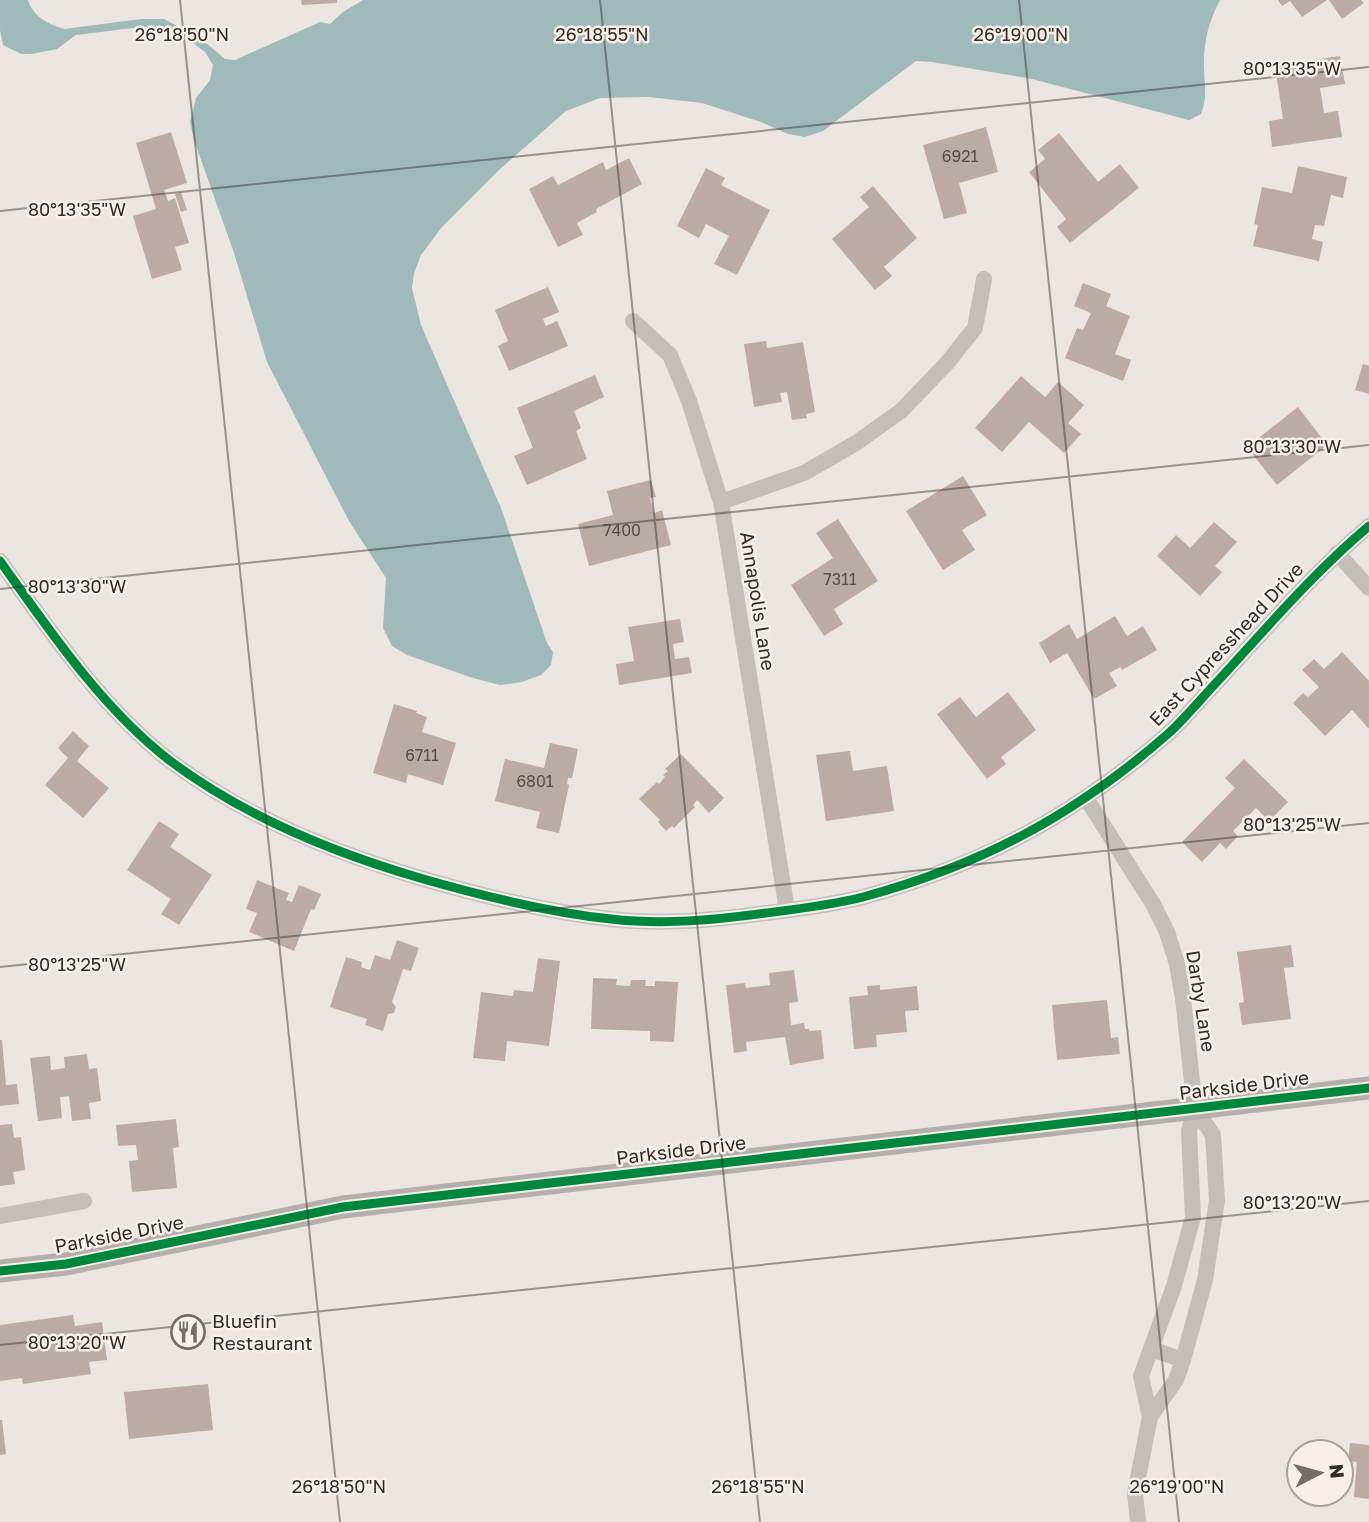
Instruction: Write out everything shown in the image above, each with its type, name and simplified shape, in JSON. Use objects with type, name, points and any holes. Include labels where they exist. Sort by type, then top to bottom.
[{"type":"street","points":[[720,502],[804,473],[856,443],[901,411],[947,363],[975,328],[984,279]]},
{"type":"street","name":"Annapolis Lane","points":[[633,321],[670,355],[689,401],[720,502],[787,910]]},
{"type":"street","name":"East Cypresshead Drive","points":[[0,561],[118,713],[168,759],[229,799],[297,835],[369,863],[450,887],[534,907],[615,919],[698,922],[859,898],[941,873],[1021,836],[1086,798],[1171,731],[1337,553],[1369,526]]},
{"type":"street","points":[[1337,553],[1369,588]]},
{"type":"street","name":"Darby Lane","points":[[1086,798],[1153,904],[1167,932],[1177,964],[1183,999],[1195,1109]]},
{"type":"street","name":"Parkside Drive","points":[[0,1271],[66,1264],[343,1207],[1369,1088]]},
{"type":"street","points":[[1138,1522],[1135,1493],[1150,1417],[1141,1376],[1171,1292],[1193,1217],[1189,1131],[1195,1109]]},
{"type":"street","points":[[1150,1417],[1176,1380],[1183,1360],[1200,1299],[1217,1200],[1213,1135],[1195,1109]]},
{"type":"street","points":[[0,1216],[84,1201]]},
{"type":"street","points":[[1171,1292],[1200,1299]]},
{"type":"street","points":[[1151,1349],[1183,1360]]},
{"type":"water","points":[[0,0],[28,0],[33,11],[42,19],[64,29],[141,19],[164,19],[199,37],[225,59],[235,60],[320,22],[330,24],[363,0],[1220,0],[1205,42],[1203,108],[1201,114],[1189,120],[1032,79],[916,61],[823,131],[805,137],[788,134],[761,122],[702,103],[649,97],[600,98],[566,111],[499,170],[442,227],[421,255],[412,288],[421,325],[501,508],[547,643],[553,652],[551,665],[541,675],[522,682],[500,685],[407,655],[392,646],[383,628],[386,578],[349,521],[267,362],[234,253],[194,140],[190,122],[196,98],[210,80],[213,65],[205,52],[175,30],[159,27],[76,35],[57,49],[21,54],[3,45]]},
{"type":"building","points":[[301,0],[337,0],[337,3],[302,5]]},
{"type":"building","points":[[1278,0],[1327,0],[1302,17],[1290,1],[1282,6]]},
{"type":"building","points":[[1329,0],[1361,0],[1364,3],[1342,19]]},
{"type":"building","points":[[1340,56],[1345,84],[1320,88],[1324,113],[1338,111],[1342,137],[1272,147],[1269,121],[1283,119],[1275,66]]},
{"type":"building","points":[[986,127],[998,172],[959,183],[967,213],[944,219],[923,145]]},
{"type":"building","points":[[171,132],[187,183],[164,190],[168,201],[175,198],[189,243],[175,247],[182,270],[152,279],[133,216],[156,209],[136,143]]},
{"type":"building","points":[[1059,133],[1098,182],[1120,164],[1139,188],[1070,243],[1057,227],[1066,219],[1029,172],[1045,159],[1038,150]]},
{"type":"building","points":[[629,158],[642,184],[596,209],[597,212],[577,223],[583,235],[558,247],[529,189],[553,176],[558,185],[603,162],[606,170]]},
{"type":"building","points":[[1298,166],[1347,177],[1343,198],[1331,195],[1324,226],[1315,225],[1312,239],[1323,242],[1319,261],[1253,246],[1258,225],[1254,224],[1262,187],[1292,193]]},
{"type":"building","points":[[706,168],[725,178],[721,185],[770,210],[737,275],[714,264],[729,236],[706,224],[699,238],[677,226]]},
{"type":"building","points":[[873,186],[917,238],[884,267],[892,276],[875,290],[832,239],[869,207],[860,197]]},
{"type":"building","points":[[181,192],[187,210],[181,212],[175,194]]},
{"type":"building","points":[[1083,283],[1111,294],[1106,306],[1130,316],[1115,354],[1131,360],[1123,381],[1065,358],[1077,328],[1083,330],[1091,313],[1074,306]]},
{"type":"building","points":[[548,287],[559,312],[543,319],[546,326],[557,321],[568,346],[509,371],[498,346],[508,341],[495,310]]},
{"type":"building","points":[[766,341],[767,348],[803,342],[815,412],[806,414],[807,418],[792,420],[787,392],[780,393],[782,402],[754,407],[744,344]]},
{"type":"building","points":[[1363,364],[1369,366],[1369,394],[1355,390]]},
{"type":"building","points":[[595,375],[604,397],[574,411],[581,428],[576,431],[587,459],[527,485],[514,456],[533,448],[517,408]]},
{"type":"building","points":[[1021,376],[1045,397],[1058,382],[1084,405],[1068,423],[1081,434],[1064,453],[1029,422],[1002,452],[975,428]]},
{"type":"building","points":[[1298,407],[1327,445],[1277,485],[1247,447]]},
{"type":"building","points":[[963,476],[987,515],[962,530],[975,550],[943,570],[906,511]]},
{"type":"building","points":[[651,480],[656,497],[650,498],[654,513],[662,510],[671,545],[589,566],[578,524],[613,515],[607,491]]},
{"type":"building","points":[[838,519],[878,581],[834,609],[843,624],[824,636],[791,585],[833,558],[816,533]]},
{"type":"building","points":[[1214,522],[1237,542],[1215,566],[1222,572],[1200,596],[1157,556],[1176,535],[1190,548]]},
{"type":"building","points":[[1115,616],[1127,636],[1143,626],[1157,650],[1122,670],[1121,667],[1109,673],[1117,686],[1094,699],[1067,653],[1050,663],[1039,643],[1069,624],[1077,639]]},
{"type":"building","points":[[680,619],[684,642],[673,644],[675,659],[689,657],[692,673],[619,685],[616,664],[634,661],[628,627]]},
{"type":"building","points":[[1342,652],[1369,681],[1369,729],[1352,710],[1325,736],[1293,703],[1303,693],[1308,697],[1319,687],[1302,670],[1314,659],[1324,669]]},
{"type":"building","points":[[1008,692],[1036,730],[1001,757],[1006,764],[987,779],[937,714],[960,697],[976,717]]},
{"type":"building","points":[[394,704],[427,717],[422,732],[456,743],[443,785],[408,774],[406,783],[373,773]]},
{"type":"building","points":[[73,731],[89,746],[77,761],[109,788],[83,818],[45,785],[68,758],[58,748]]},
{"type":"building","points":[[550,743],[578,749],[572,778],[568,778],[569,785],[559,833],[536,828],[540,812],[495,801],[505,759],[544,768]]},
{"type":"building","points":[[850,751],[853,771],[887,766],[894,811],[826,821],[816,755]]},
{"type":"building","points":[[681,754],[724,798],[709,813],[697,800],[693,805],[695,807],[674,828],[672,826],[666,831],[658,822],[660,820],[639,799],[657,782],[659,784],[668,771],[665,769]]},
{"type":"building","points":[[1244,759],[1288,802],[1269,821],[1256,808],[1233,831],[1238,836],[1226,849],[1220,843],[1202,862],[1182,842],[1235,788],[1225,778]]},
{"type":"building","points":[[159,821],[179,834],[170,847],[212,875],[179,925],[161,914],[171,899],[127,870]]},
{"type":"building","points":[[257,880],[289,893],[286,900],[292,902],[299,885],[321,894],[314,910],[311,909],[294,951],[249,932],[257,913],[246,909]]},
{"type":"building","points":[[397,940],[419,948],[411,971],[403,969],[392,1002],[396,1007],[394,1013],[388,1014],[383,1031],[365,1025],[367,1019],[330,1007],[346,957],[362,962],[361,967],[370,970],[375,955],[390,960]]},
{"type":"building","points":[[1291,945],[1294,967],[1284,968],[1291,1019],[1242,1025],[1239,1003],[1244,1002],[1237,952]]},
{"type":"building","points":[[538,958],[560,961],[549,1046],[507,1041],[505,1061],[473,1058],[481,992],[513,996],[514,990],[533,992]]},
{"type":"building","points":[[794,970],[798,1002],[789,1003],[791,1025],[804,1023],[805,1029],[809,1031],[821,1030],[824,1059],[790,1065],[785,1037],[746,1042],[747,1051],[734,1053],[726,985],[745,983],[746,988],[770,985],[769,973]]},
{"type":"building","points":[[593,978],[617,979],[616,985],[630,986],[631,980],[646,980],[645,986],[655,986],[655,981],[678,982],[674,1042],[650,1041],[650,1031],[591,1029]]},
{"type":"building","points":[[880,985],[880,990],[917,986],[919,1010],[905,1011],[907,1032],[876,1035],[877,1047],[854,1049],[849,997],[868,995],[867,986]]},
{"type":"building","points":[[1107,1000],[1111,1038],[1118,1037],[1120,1054],[1057,1060],[1052,1005]]},
{"type":"building","points":[[0,1040],[6,1085],[17,1084],[19,1104],[0,1106]]},
{"type":"building","points":[[87,1054],[89,1069],[97,1068],[101,1101],[89,1103],[91,1119],[72,1121],[69,1096],[60,1097],[62,1118],[38,1121],[30,1058],[50,1056],[51,1070],[65,1068],[64,1057]]},
{"type":"building","points":[[176,1119],[179,1147],[173,1148],[177,1188],[132,1192],[129,1161],[138,1160],[136,1145],[118,1146],[116,1125]]},
{"type":"building","points":[[12,1124],[14,1138],[21,1137],[25,1170],[13,1172],[15,1184],[0,1186],[0,1125]]},
{"type":"building","points":[[73,1315],[75,1326],[102,1322],[107,1360],[89,1362],[91,1374],[23,1384],[22,1378],[0,1381],[0,1325]]},
{"type":"building","name":"Bluefin Restaurant","points":[[194,1324],[195,1338],[182,1340],[180,1325]]},
{"type":"building","points":[[208,1384],[213,1430],[129,1439],[124,1392]]},
{"type":"building","points":[[0,1420],[6,1454],[0,1455]]},
{"type":"building","points":[[1355,1444],[1369,1445],[1369,1499],[1355,1497]]},
{"type":"cycle path","points":[[0,561],[78,667],[144,739],[197,780],[257,815],[321,844],[387,868],[467,891],[538,908],[587,916],[670,922],[747,916],[863,897],[950,868],[1034,829],[1108,782],[1170,732],[1308,583],[1369,526]]},
{"type":"cycle path","points":[[0,1271],[66,1264],[343,1207],[1369,1088]]},
{"type":"place","name":"Bluefin Restaurant","points":[[188,1332]]}]
